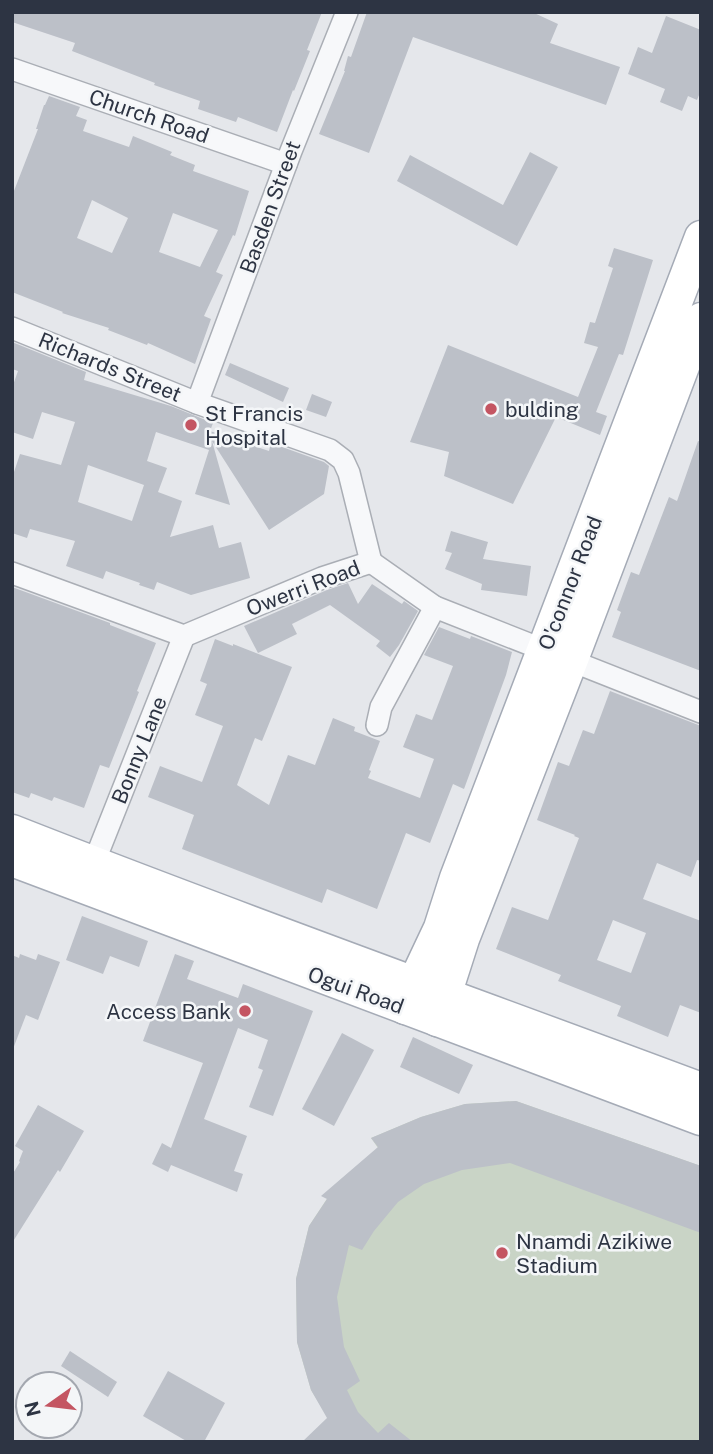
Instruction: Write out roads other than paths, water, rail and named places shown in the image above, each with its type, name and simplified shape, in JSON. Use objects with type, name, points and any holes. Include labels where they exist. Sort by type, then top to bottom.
[{"type":"main road","name":"O'connor Road","points":[[452,934],[557,656],[693,323],[701,237]]},
{"type":"main road","name":"Ogui Road","points":[[12,831],[88,875],[441,1007],[701,1119]]},
{"type":"main road","name":"Ogui Road","points":[[12,860],[88,875],[371,968],[410,995]]},
{"type":"main road","points":[[371,968],[390,965],[410,957],[428,942],[452,934]]},
{"type":"main road","points":[[410,995],[452,934]]},
{"type":"main road","points":[[441,1007],[452,934]]},
{"type":"main road","points":[[452,934],[486,1009]]},
{"type":"main road","name":"Ogui Road","points":[[441,1007],[486,1009],[701,1088]]},
{"type":"street","name":"Basden Street","points":[[197,403],[286,164],[347,12]]},
{"type":"street","name":"Church Road","points":[[12,69],[286,164]]},
{"type":"street","name":"Richards Street","points":[[12,328],[197,403],[330,450],[343,460],[349,474],[371,562]]},
{"type":"street","name":"Owerri Road","points":[[184,636],[322,578],[371,562],[435,607],[701,712]]},
{"type":"street","points":[[12,573],[184,636]]},
{"type":"street","points":[[377,725],[381,707],[435,607]]},
{"type":"street","name":"Bonny Lane","points":[[88,875],[184,636]]},
{"type":"place","name":"bulding","points":[[491,409]]},
{"type":"place","name":"St Francis Hospital","points":[[191,425]]},
{"type":"place","name":"Access Bank","points":[[245,1011]]},
{"type":"place","name":"Nnamdi Azikiwe Stadium","points":[[502,1253]]}]
